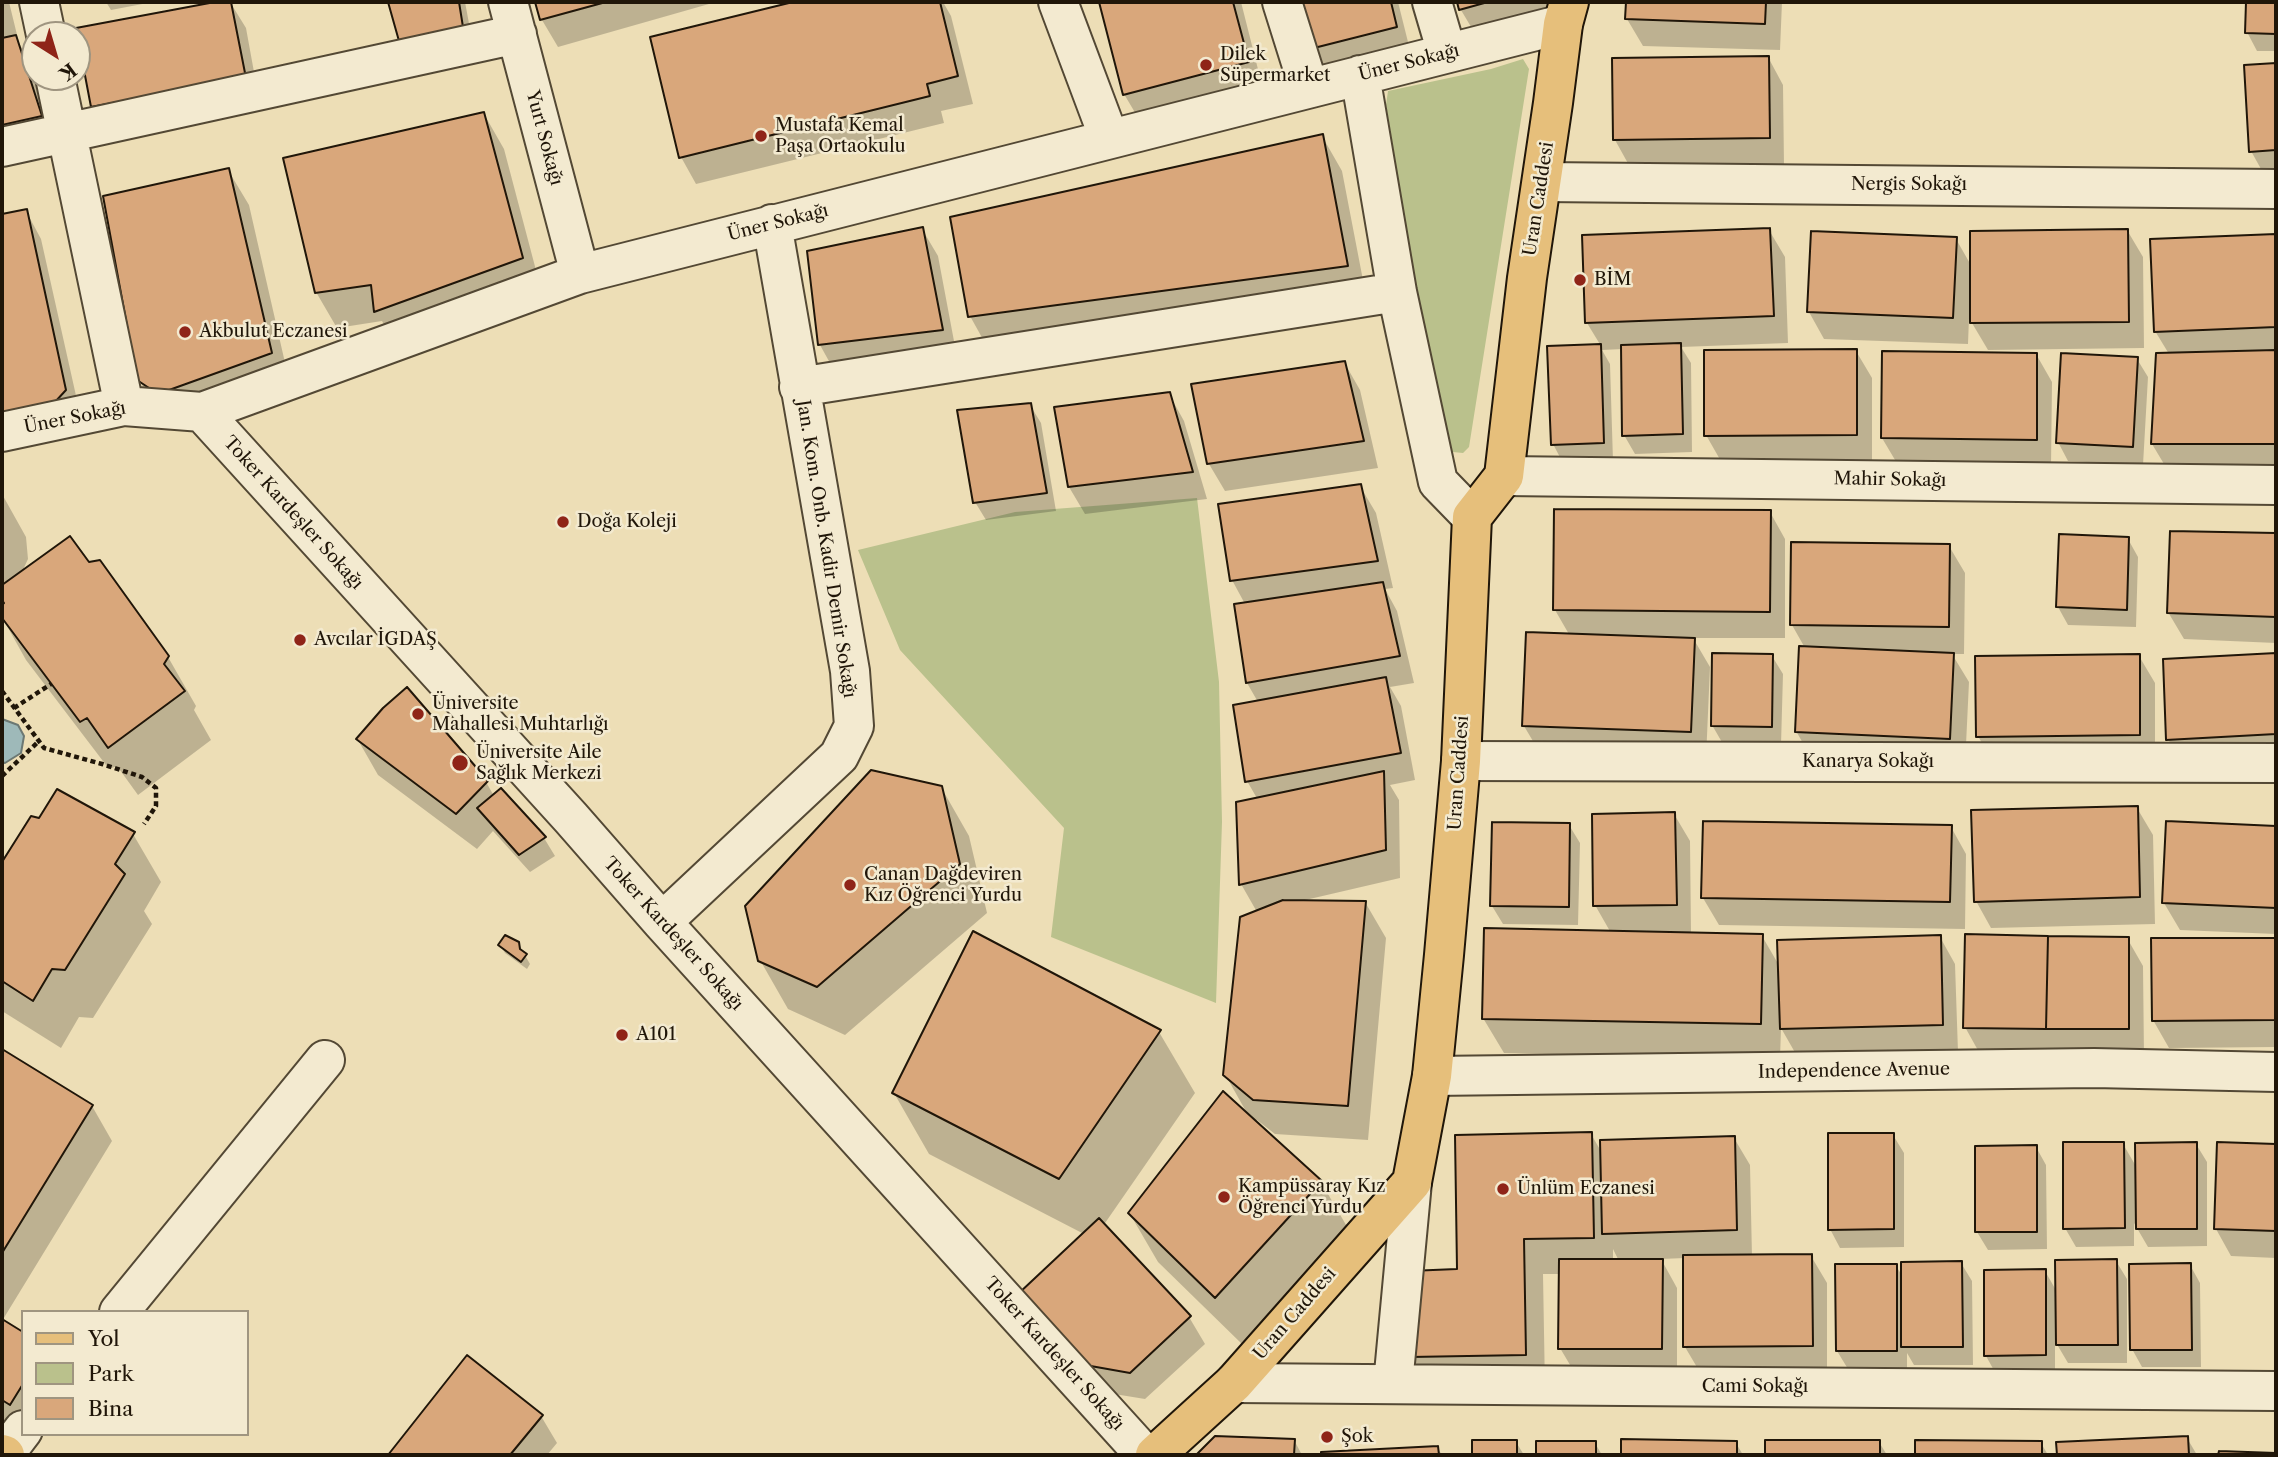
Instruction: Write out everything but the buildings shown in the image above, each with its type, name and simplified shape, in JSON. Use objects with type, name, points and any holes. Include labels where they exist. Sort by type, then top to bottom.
[{"type":"main road","name":"Uran Caddesi","points":[[1504,476],[1527,278],[1566,13]]},
{"type":"main road","points":[[1472,517],[1504,476]]},
{"type":"main road","name":"Uran Caddesi","points":[[1155,1455],[1234,1383],[1412,1182],[1432,1076],[1461,761],[1472,517]]},
{"type":"street","points":[[39,2],[43,21]]},
{"type":"street","points":[[1058,2],[1110,138]]},
{"type":"street","points":[[1282,2],[1309,88]]},
{"type":"street","points":[[1432,2],[1447,53]]},
{"type":"street","name":"Üner Sokağı","points":[[2,432],[124,405],[202,412],[580,274],[1447,53],[1566,13]]},
{"type":"street","points":[[2,147],[513,18]]},
{"type":"street","name":"Yurt Sokağı","points":[[513,18],[580,274]]},
{"type":"street","points":[[1360,75],[1397,292],[1438,482],[1472,517]]},
{"type":"street","points":[[58,91],[124,405]]},
{"type":"street","name":"Nergis Sokağı","points":[[1542,182],[2276,189]]},
{"type":"street","name":"Jan. Kom. Onb. Kadir Demir Sokağı","points":[[662,922],[839,756],[854,726],[850,671],[772,224]]},
{"type":"street","points":[[799,387],[1397,292]]},
{"type":"street","name":"Toker Kardeşler Sokağı","points":[[202,412],[562,807],[662,922],[1145,1455]]},
{"type":"street","name":"Mahir Sokağı","points":[[1504,476],[2276,485]]},
{"type":"street","name":"Kanarya Sokağı","points":[[1461,761],[2276,763]]},
{"type":"street","points":[[121,1310],[325,1060]]},
{"type":"street","name":"Independence Avenue","points":[[1432,1076],[2094,1068],[2276,1072]]},
{"type":"street","points":[[1393,1384],[1412,1182]]},
{"type":"street","name":"Cami Sokağı","points":[[1234,1383],[2276,1391]]},
{"type":"street","points":[[4,1455],[21,1433]]},
{"type":"path","points":[[14,708],[51,684]]},
{"type":"path","points":[[2,691],[44,748],[142,777],[156,788],[156,806],[144,824]]},
{"type":"path","points":[[2,705],[9,702]]},
{"type":"path","points":[[2,776],[38,743]]},
{"type":"green space","points":[[1523,59],[1529,69],[1469,447],[1463,453],[1453,452],[1442,442],[1386,105],[1388,91],[1491,69]]},
{"type":"green space","points":[[1197,498],[1219,682],[1222,822],[1216,1003],[1051,937],[1064,828],[900,650],[858,550],[1015,512]]},
{"type":"water","points":[[2,719],[18,725],[24,736],[21,753],[5,763],[2,762]]},
{"type":"place","name":"Dilek Süpermarket","points":[[1206,65]]},
{"type":"place","name":"Mustafa Kemal Paşa Ortaokulu","points":[[761,136]]},
{"type":"place","name":"BİM","points":[[1580,280]]},
{"type":"place","name":"Akbulut Eczanesi","points":[[185,332]]},
{"type":"place","name":"Doğa Koleji","points":[[563,522]]},
{"type":"place","name":"Avcılar İGDAŞ","points":[[300,640]]},
{"type":"place","name":"Üniversite Mahallesi Muhtarlığı","points":[[418,714]]},
{"type":"place","name":"Üniversite Aile Sağlık Merkezi","points":[[460,763]]},
{"type":"place","name":"Canan Dağdeviren Kız Öğrenci Yurdu","points":[[850,885]]},
{"type":"place","name":"A101","points":[[622,1035]]},
{"type":"place","name":"Ünlüm Eczanesi","points":[[1503,1189]]},
{"type":"place","name":"Kampüssaray Kız Öğrenci Yurdu","points":[[1224,1197]]},
{"type":"place","name":"Şok","points":[[1327,1437]]}]
